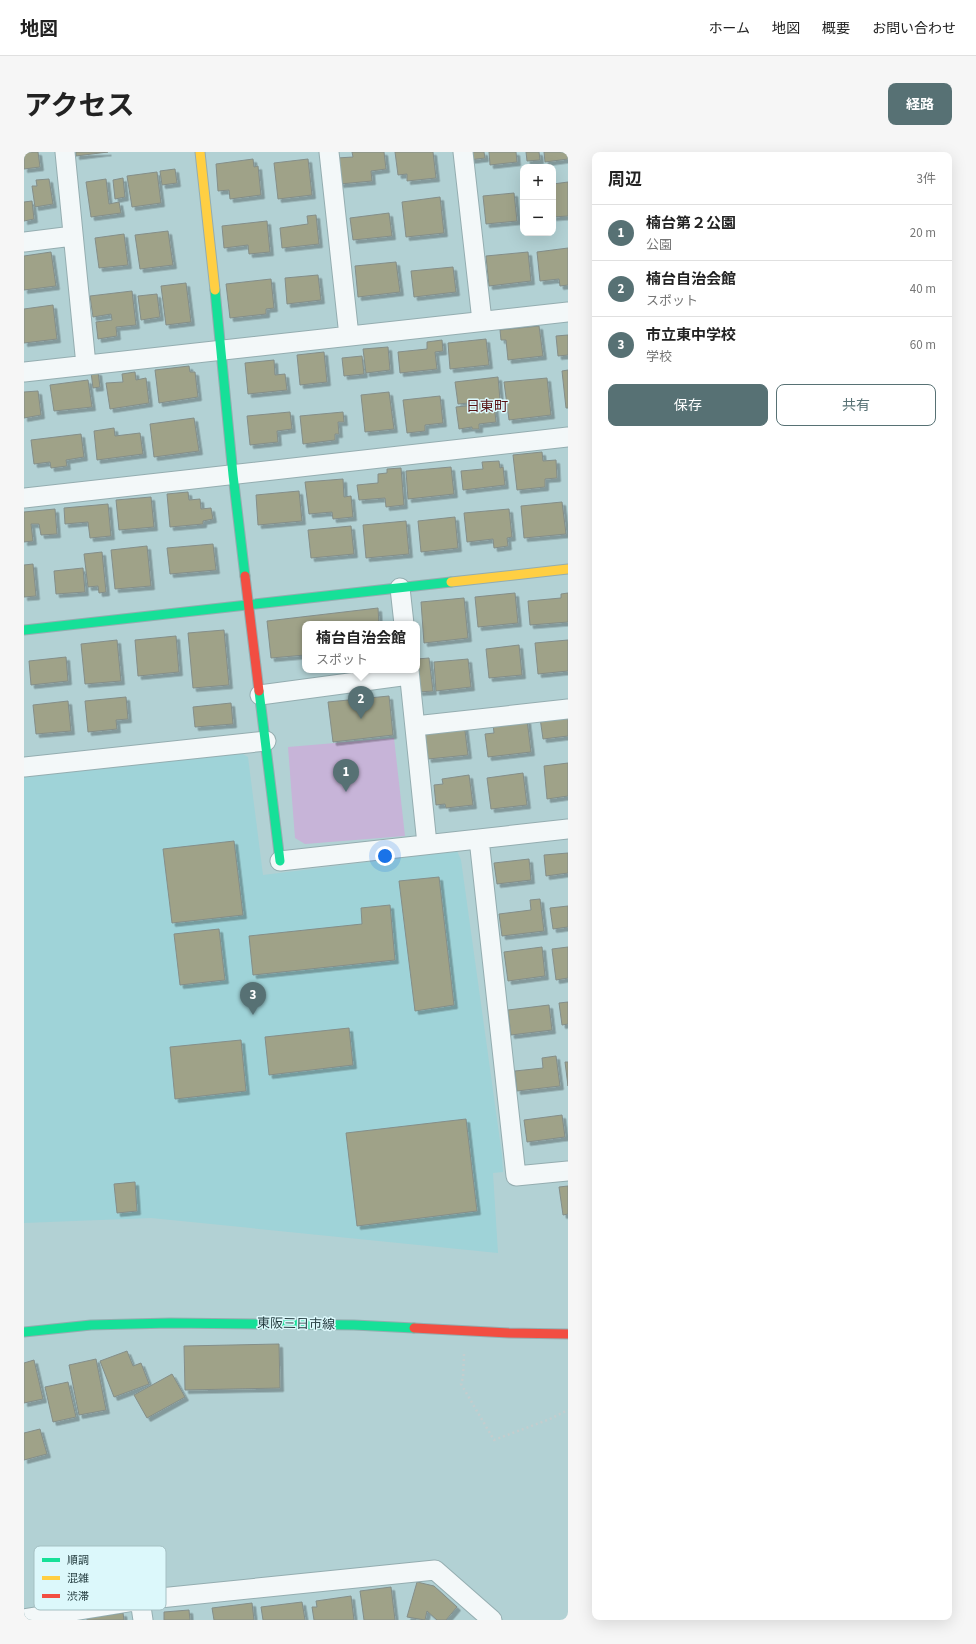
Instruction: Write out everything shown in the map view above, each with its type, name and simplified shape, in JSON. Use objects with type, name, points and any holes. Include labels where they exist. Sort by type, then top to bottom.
[{"type":"street","points":[[65,152],[86,365]]},
{"type":"street","points":[[200,152],[222,350],[233,475],[280,861],[568,829]]},
{"type":"street","points":[[329,152],[349,336]]},
{"type":"street","points":[[463,152],[482,321]]},
{"type":"street","points":[[24,242],[73,236]]},
{"type":"street","points":[[24,372],[568,312]]},
{"type":"street","points":[[24,498],[568,437]]},
{"type":"street","points":[[24,630],[568,569]]},
{"type":"street","points":[[400,588],[404,621]]},
{"type":"street","points":[[260,695],[409,673],[427,844]]},
{"type":"street","points":[[415,726],[568,709]]},
{"type":"street","points":[[24,767],[266,741]]},
{"type":"street","points":[[479,839],[516,1176],[568,1171]]},
{"type":"street","name":"東阪三日市線","points":[[24,1332],[91,1325],[178,1323],[354,1325],[509,1333],[568,1334]]},
{"type":"street","points":[[166,1597],[435,1570],[492,1620]]},
{"type":"street","points":[[24,1619],[79,1610]]},
{"type":"street","points":[[142,1610],[144,1620]]},
{"type":"path","points":[[464,1359],[463,1378],[460,1384],[494,1440],[550,1419],[568,1410]]},
{"type":"shaded area","points":[[394,738],[405,836],[305,844],[295,838],[288,747]]},
{"type":"shaded area","points":[[241,753],[248,757],[263,875],[457,851],[461,860],[502,1155],[503,1172],[493,1173],[498,1253],[151,1218],[24,1223],[24,775]]},
{"type":"building","points":[[24,152],[38,152],[40,167],[24,169]]},
{"type":"building","points":[[76,152],[108,152],[76,156]]},
{"type":"building","points":[[352,152],[384,152],[386,169],[371,171],[372,181],[340,184],[337,158],[353,157]]},
{"type":"building","points":[[395,152],[433,152],[436,178],[407,181],[407,174],[398,175]]},
{"type":"building","points":[[468,152],[484,152],[485,158],[469,160]]},
{"type":"building","points":[[489,152],[516,152],[517,162],[490,165]]},
{"type":"building","points":[[526,152],[539,152],[540,160],[527,161]]},
{"type":"building","points":[[544,152],[568,152],[568,159],[545,162]]},
{"type":"building","points":[[253,159],[254,167],[258,166],[261,195],[230,199],[229,190],[218,191],[216,164]]},
{"type":"building","points":[[308,159],[312,195],[278,199],[274,163]]},
{"type":"building","points":[[175,169],[177,183],[162,185],[160,171]]},
{"type":"building","points":[[157,172],[161,203],[132,207],[127,176]]},
{"type":"building","points":[[123,178],[125,197],[115,199],[113,180]]},
{"type":"building","points":[[49,179],[53,204],[35,207],[32,186],[37,186],[36,180]]},
{"type":"building","points":[[106,179],[109,204],[119,202],[121,213],[91,217],[86,182]]},
{"type":"building","points":[[568,182],[568,216],[556,217],[556,184]]},
{"type":"building","points":[[514,193],[517,221],[486,224],[483,196]]},
{"type":"building","points":[[440,197],[444,233],[406,237],[402,202]]},
{"type":"building","points":[[32,201],[34,219],[24,221],[24,202]]},
{"type":"building","points":[[389,213],[392,236],[353,240],[350,218]]},
{"type":"building","points":[[316,215],[319,244],[282,248],[280,228],[308,224],[307,216]]},
{"type":"building","points":[[267,221],[270,252],[249,254],[248,245],[224,248],[222,226]]},
{"type":"building","points":[[168,231],[173,265],[140,269],[135,235]]},
{"type":"building","points":[[124,234],[128,265],[99,268],[95,238]]},
{"type":"building","points":[[568,248],[568,285],[560,286],[559,279],[540,281],[537,252]]},
{"type":"building","points":[[51,252],[56,286],[24,290],[24,256]]},
{"type":"building","points":[[528,252],[531,281],[489,286],[486,256]]},
{"type":"building","points":[[396,262],[400,292],[358,297],[355,266]]},
{"type":"building","points":[[453,267],[456,292],[414,297],[411,271]]},
{"type":"building","points":[[318,275],[321,300],[287,304],[285,278]]},
{"type":"building","points":[[271,279],[274,308],[266,309],[266,314],[230,318],[226,284]]},
{"type":"building","points":[[186,283],[191,322],[166,325],[161,286]]},
{"type":"building","points":[[132,291],[136,325],[116,327],[117,336],[98,339],[96,322],[112,320],[111,314],[93,317],[90,296]]},
{"type":"building","points":[[157,294],[160,317],[141,320],[138,296]]},
{"type":"building","points":[[53,305],[57,339],[24,343],[24,309]]},
{"type":"building","points":[[539,326],[543,356],[508,360],[506,340],[501,340],[500,330]]},
{"type":"building","points":[[568,335],[568,355],[558,356],[556,336]]},
{"type":"building","points":[[486,339],[489,365],[450,369],[448,343]]},
{"type":"building","points":[[442,340],[443,351],[435,352],[437,369],[400,373],[398,352],[427,349],[427,342]]},
{"type":"building","points":[[388,347],[390,370],[366,373],[363,349]]},
{"type":"building","points":[[324,352],[327,382],[300,385],[297,355]]},
{"type":"building","points":[[362,356],[364,374],[344,376],[342,358]]},
{"type":"building","points":[[274,360],[275,375],[285,374],[287,390],[248,394],[245,363]]},
{"type":"building","points":[[189,366],[190,372],[195,372],[198,397],[159,403],[155,370]]},
{"type":"building","points":[[568,370],[568,408],[566,408],[562,371]]},
{"type":"building","points":[[91,372],[98,372],[100,387],[93,388]]},
{"type":"building","points":[[135,372],[136,380],[146,378],[149,403],[110,409],[106,383],[123,382],[122,374]]},
{"type":"building","points":[[498,377],[500,400],[458,404],[455,382]]},
{"type":"building","points":[[547,378],[551,415],[509,420],[504,382]]},
{"type":"building","points":[[88,380],[92,407],[54,411],[50,385]]},
{"type":"building","points":[[38,391],[41,415],[24,418],[24,392]]},
{"type":"building","points":[[389,392],[394,429],[365,432],[361,395]]},
{"type":"building","points":[[440,396],[443,423],[425,425],[425,431],[407,433],[403,400]]},
{"type":"building","points":[[494,403],[496,422],[479,424],[479,429],[472,429],[472,427],[459,429],[456,407]]},
{"type":"building","points":[[290,412],[292,429],[277,431],[278,442],[250,445],[247,416]]},
{"type":"building","points":[[343,412],[344,422],[338,422],[339,434],[335,434],[335,440],[303,444],[300,416]]},
{"type":"building","points":[[194,418],[199,451],[154,457],[150,424]]},
{"type":"building","points":[[114,428],[115,436],[140,433],[143,454],[97,460],[94,431]]},
{"type":"building","points":[[81,434],[84,457],[66,460],[67,466],[51,468],[50,462],[34,464],[31,440]]},
{"type":"building","points":[[542,452],[543,461],[556,460],[557,478],[545,479],[545,487],[517,490],[513,455]]},
{"type":"building","points":[[499,461],[500,468],[503,467],[505,485],[463,490],[461,471],[483,469],[482,462]]},
{"type":"building","points":[[451,467],[454,494],[408,499],[406,471]]},
{"type":"building","points":[[401,468],[404,505],[386,507],[385,498],[359,500],[357,485],[378,483],[378,474],[387,473],[387,469]]},
{"type":"building","points":[[343,479],[344,497],[351,496],[353,517],[333,519],[332,512],[309,514],[305,482]]},
{"type":"building","points":[[299,491],[302,521],[258,525],[256,495]]},
{"type":"building","points":[[188,492],[189,500],[200,499],[201,509],[211,508],[213,519],[203,521],[203,524],[170,527],[167,494]]},
{"type":"building","points":[[151,497],[154,527],[119,530],[116,500]]},
{"type":"building","points":[[562,502],[566,534],[524,538],[521,506]]},
{"type":"building","points":[[108,504],[111,536],[90,538],[88,522],[65,524],[64,508]]},
{"type":"building","points":[[55,509],[57,534],[41,535],[39,524],[31,524],[33,541],[24,542],[24,512]]},
{"type":"building","points":[[509,509],[512,537],[507,538],[508,546],[494,548],[493,539],[467,542],[464,513]]},
{"type":"building","points":[[455,517],[458,548],[421,552],[418,521]]},
{"type":"building","points":[[406,521],[409,554],[366,558],[363,525]]},
{"type":"building","points":[[351,526],[354,554],[311,558],[308,530]]},
{"type":"building","points":[[213,544],[216,570],[170,574],[167,548]]},
{"type":"building","points":[[147,546],[151,586],[115,589],[111,550]]},
{"type":"building","points":[[102,552],[106,592],[99,593],[98,586],[88,587],[84,554]]},
{"type":"building","points":[[33,564],[36,596],[24,597],[24,565]]},
{"type":"building","points":[[83,568],[85,592],[56,594],[54,571]]},
{"type":"building","points":[[515,593],[518,623],[478,627],[475,597]]},
{"type":"building","points":[[568,593],[568,622],[530,625],[528,601],[561,598],[561,594]]},
{"type":"building","points":[[464,598],[468,638],[424,643],[421,602]]},
{"type":"building","points":[[378,608],[379,621],[302,621],[302,655],[271,658],[267,621]]},
{"type":"building","points":[[224,630],[229,685],[193,688],[188,633]]},
{"type":"building","points":[[176,636],[179,672],[138,676],[135,640]]},
{"type":"building","points":[[117,640],[121,681],[85,684],[81,644]]},
{"type":"building","points":[[568,640],[568,671],[538,674],[535,643]]},
{"type":"building","points":[[519,645],[522,675],[489,678],[486,649]]},
{"type":"building","points":[[66,657],[68,681],[31,685],[29,661]]},
{"type":"building","points":[[429,658],[433,691],[419,692],[418,673],[420,673],[420,659]]},
{"type":"building","points":[[468,659],[471,687],[436,691],[434,662]]},
{"type":"building","points":[[389,696],[393,735],[333,742],[328,702]]},
{"type":"building","points":[[126,697],[128,719],[116,720],[117,729],[88,732],[85,701]]},
{"type":"building","points":[[68,701],[71,731],[36,734],[33,705]]},
{"type":"building","points":[[231,703],[233,724],[195,727],[193,707]]},
{"type":"building","points":[[568,712],[568,736],[543,739],[540,718]]},
{"type":"building","points":[[527,720],[531,752],[488,757],[485,734],[494,733],[493,724]]},
{"type":"building","points":[[464,723],[468,755],[428,759],[424,728]]},
{"type":"building","points":[[568,763],[568,796],[547,799],[544,766]]},
{"type":"building","points":[[523,773],[527,805],[491,809],[487,778]]},
{"type":"building","points":[[469,775],[473,805],[446,808],[445,804],[436,805],[434,785],[443,784],[442,779]]},
{"type":"building","points":[[234,841],[243,915],[172,923],[163,849]]},
{"type":"building","points":[[568,853],[568,873],[546,876],[544,855]]},
{"type":"building","points":[[529,859],[531,880],[497,884],[494,863]]},
{"type":"building","points":[[439,877],[454,1005],[415,1011],[399,881]]},
{"type":"building","points":[[540,899],[544,931],[502,936],[499,914],[531,910],[530,900]]},
{"type":"building","points":[[390,905],[395,960],[253,975],[249,936],[362,924],[361,908]]},
{"type":"building","points":[[568,906],[568,927],[553,929],[550,908]]},
{"type":"building","points":[[219,929],[225,980],[180,985],[174,934]]},
{"type":"building","points":[[542,947],[545,976],[508,981],[504,952]]},
{"type":"building","points":[[568,947],[568,978],[556,980],[552,949]]},
{"type":"building","points":[[568,1002],[568,1024],[562,1025],[559,1003]]},
{"type":"building","points":[[549,1005],[552,1030],[511,1035],[508,1010]]},
{"type":"building","points":[[349,1028],[353,1065],[269,1075],[265,1037]]},
{"type":"building","points":[[241,1040],[246,1091],[175,1099],[170,1047]]},
{"type":"building","points":[[556,1056],[560,1086],[517,1091],[515,1071],[543,1068],[542,1058]]},
{"type":"building","points":[[565,1062],[568,1062],[568,1086]]},
{"type":"building","points":[[562,1115],[565,1137],[527,1142],[524,1120]]},
{"type":"building","points":[[466,1119],[477,1211],[357,1226],[346,1133]]},
{"type":"building","points":[[135,1182],[137,1211],[117,1213],[114,1184]]},
{"type":"building","points":[[568,1186],[568,1214],[563,1215],[559,1187]]},
{"type":"building","points":[[279,1344],[280,1388],[185,1390],[184,1346]]},
{"type":"building","points":[[127,1351],[133,1366],[141,1363],[149,1384],[114,1397],[100,1361]]},
{"type":"building","points":[[96,1359],[106,1410],[79,1415],[69,1365]]},
{"type":"building","points":[[34,1360],[43,1399],[24,1403],[24,1363]]},
{"type":"building","points":[[172,1374],[185,1397],[147,1418],[134,1395]]},
{"type":"building","points":[[68,1382],[76,1417],[53,1422],[45,1387]]},
{"type":"building","points":[[40,1429],[47,1454],[24,1460],[24,1433]]},
{"type":"building","points":[[417,1582],[434,1586],[457,1607],[446,1620],[437,1620],[427,1611],[425,1620],[407,1617]]},
{"type":"building","points":[[391,1587],[395,1620],[364,1620],[360,1591]]},
{"type":"building","points":[[351,1596],[354,1620],[314,1620],[312,1607],[317,1607],[316,1601]]},
{"type":"building","points":[[302,1602],[305,1620],[263,1620],[261,1607]]},
{"type":"building","points":[[252,1603],[254,1620],[214,1620],[212,1608]]},
{"type":"building","points":[[189,1610],[190,1620],[164,1620],[164,1612]]},
{"type":"building","points":[[123,1613],[124,1620],[87,1620],[87,1618]]},
{"type":"traffic: fast","points":[[215,290],[233,475],[245,576]]},
{"type":"traffic: fast","points":[[24,630],[451,582]]},
{"type":"traffic: fast","points":[[259,691],[280,861]]},
{"type":"traffic: fast","points":[[24,1332],[91,1325],[170,1323],[354,1325],[414,1328]]},
{"type":"traffic: slow","points":[[200,152],[215,290]]},
{"type":"traffic: slow","points":[[451,582],[568,569]]},
{"type":"traffic: jam","points":[[245,576],[259,691]]},
{"type":"traffic: jam","points":[[414,1328],[509,1333],[568,1334]]},
{"type":"place","name":"楠台自治会館","points":[[361,719]]},
{"type":"place","name":"楠台第２公園","points":[[346,792]]},
{"type":"place","name":"市立東中学校","points":[[253,1015]]},
{"type":"district","name":"日東町","points":[[487,407]]}]
